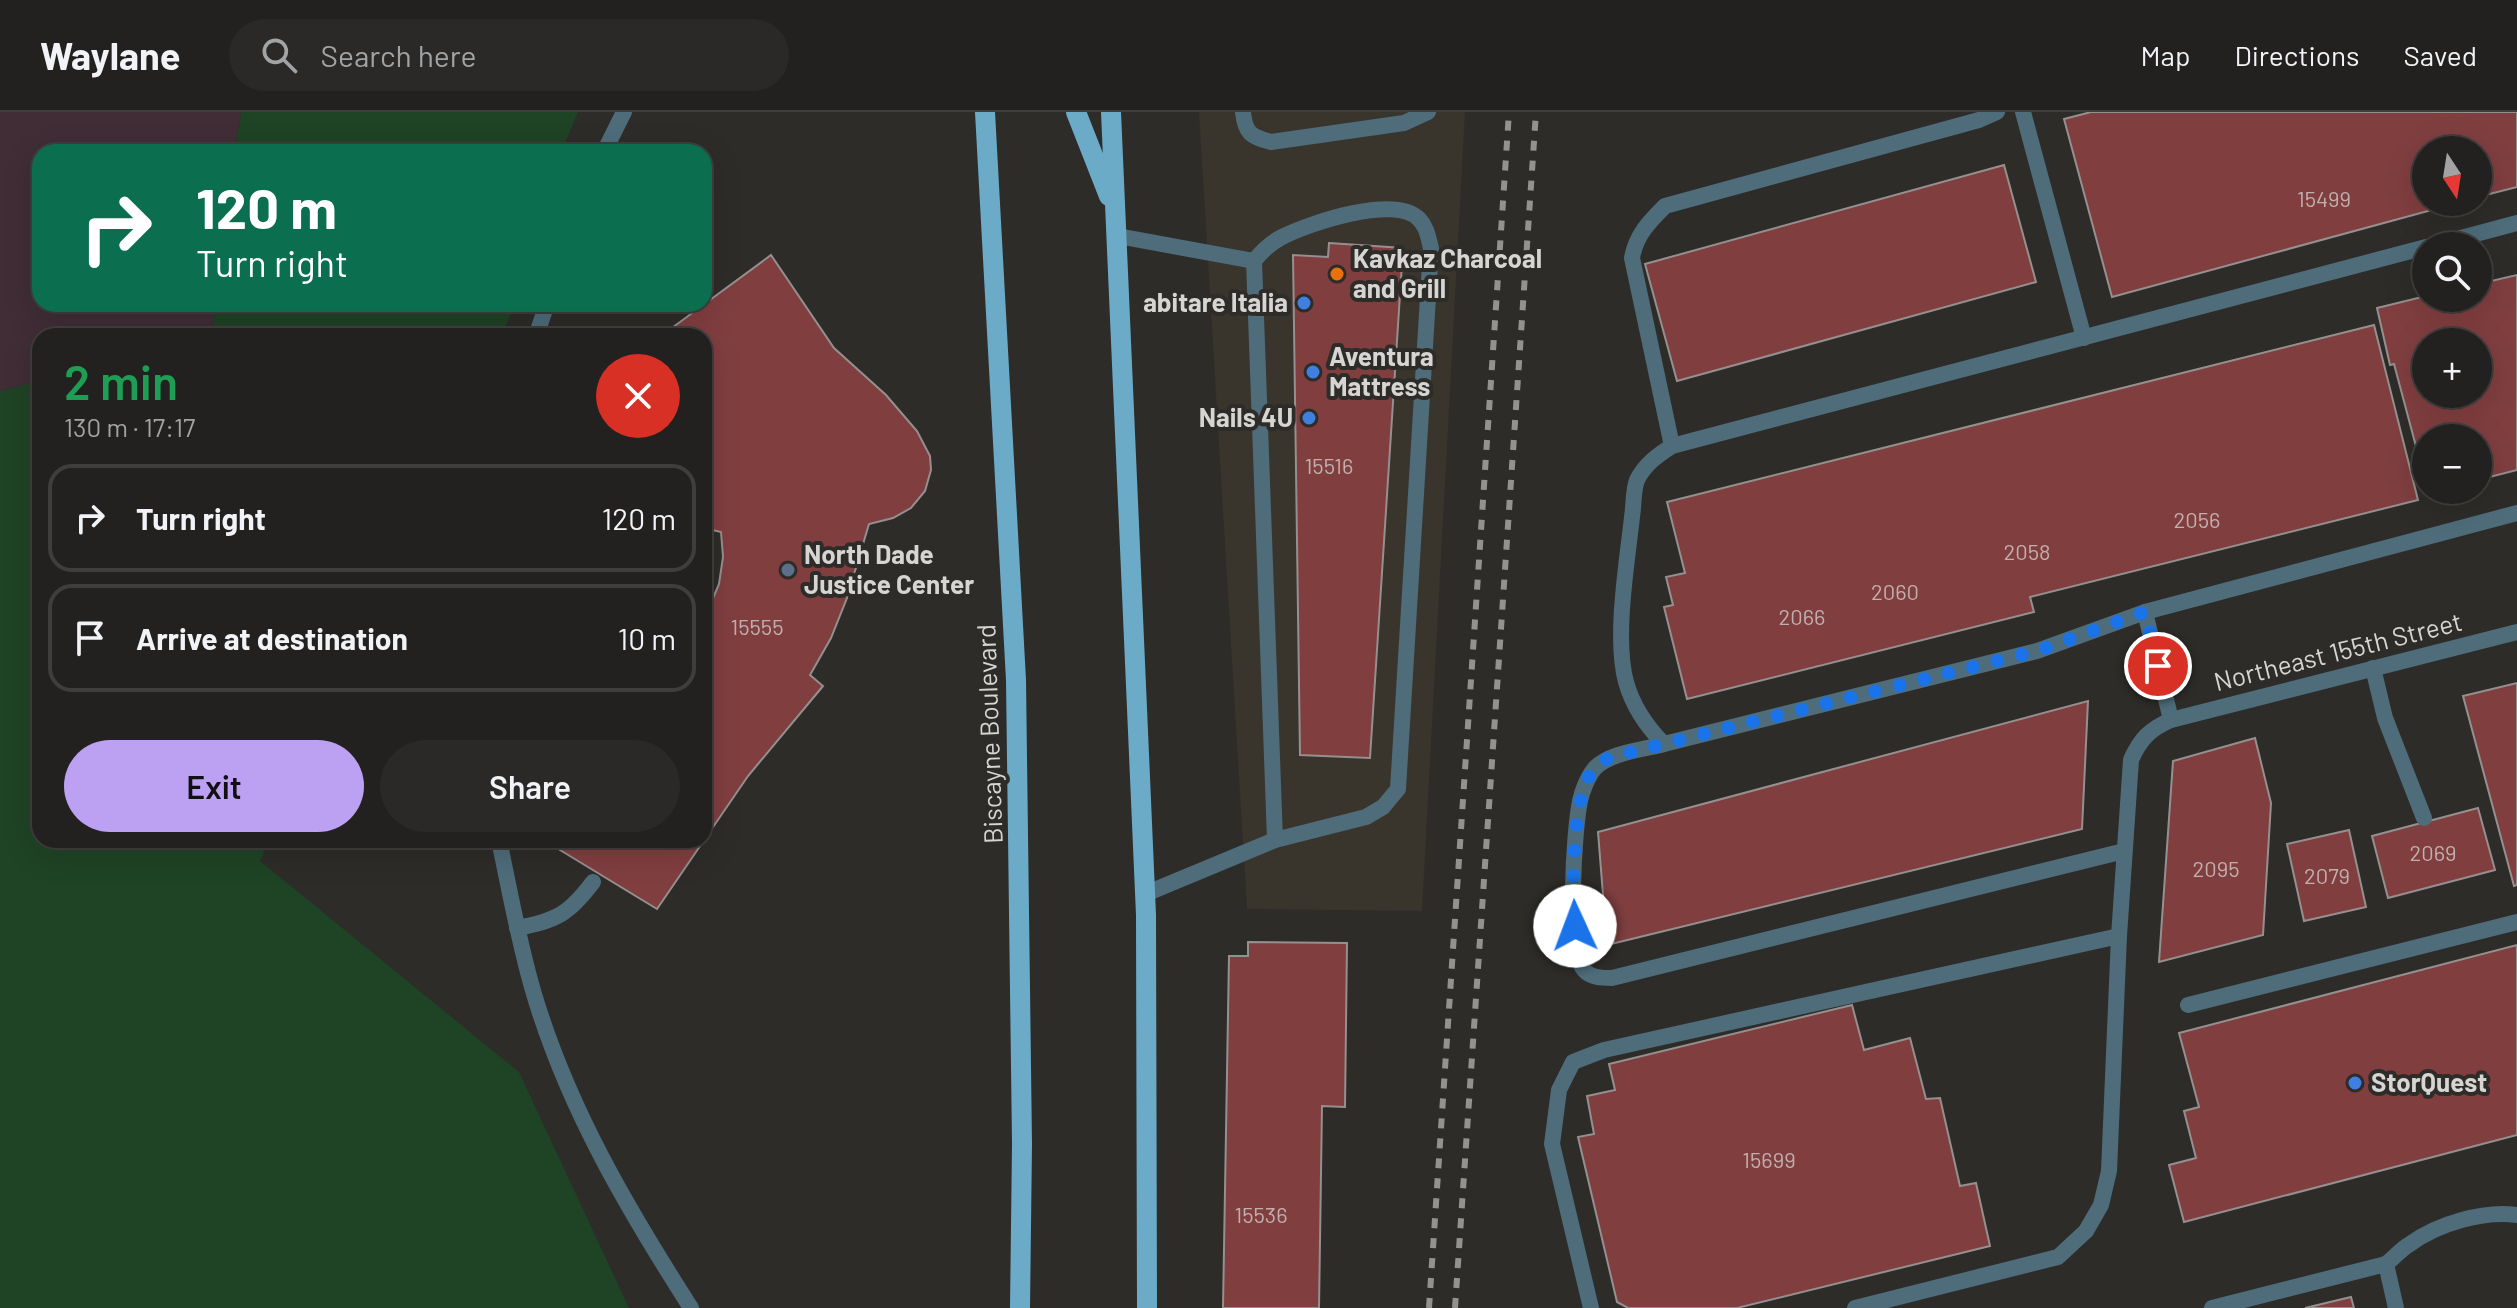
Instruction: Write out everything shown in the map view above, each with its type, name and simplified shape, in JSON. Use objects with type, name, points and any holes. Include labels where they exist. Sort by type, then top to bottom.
[{"type":"main road","name":"Biscayne Boulevard","points":[[985,112],[1016,680],[1022,1144],[1020,1308]]},
{"type":"main road","points":[[1076,112],[1117,215]]},
{"type":"main road","points":[[1111,112],[1145,894],[1147,1308]]},
{"type":"street","points":[[608,144],[624,112]]},
{"type":"street","points":[[1243,112],[1244,126],[1255,138],[1271,142],[1404,123],[1428,112]]},
{"type":"street","points":[[1672,446],[1632,258],[1635,241],[1647,224],[1665,206],[1979,120],[1997,112]]},
{"type":"street","points":[[2023,112],[2084,338]]},
{"type":"street","points":[[1145,894],[1275,840],[1366,817],[1383,807],[1398,789],[1431,248],[1427,229],[1418,217],[1404,210],[1373,209],[1324,221],[1283,236],[1264,248],[1254,261],[1275,840]]},
{"type":"street","points":[[2484,232],[2517,223]]},
{"type":"street","points":[[1118,236],[1254,261]]},
{"type":"street","points":[[1664,744],[1640,716],[1625,679],[1624,587],[1637,481],[1652,459],[1672,446],[2412,251]]},
{"type":"street","points":[[2124,851],[1612,978],[1597,978],[1585,971],[1577,957],[1572,894],[1580,800],[1594,769],[1608,758],[2037,651],[2145,612],[2517,513]]},
{"type":"street","points":[[1855,1308],[2058,1257],[2086,1231],[2101,1205],[2109,1171],[2119,936],[2131,760],[2138,743],[2153,728],[2171,720],[2145,612]]},
{"type":"street","name":"Northeast 155th Street","points":[[2171,720],[2517,632]]},
{"type":"street","points":[[2373,668],[2385,718],[2424,818]]},
{"type":"street","points":[[501,848],[534,994],[576,1106],[629,1210],[691,1308]]},
{"type":"street","points":[[517,928],[562,916],[577,904],[593,882]]},
{"type":"street","points":[[2188,1005],[2517,922]]},
{"type":"street","points":[[1591,1308],[1552,1144],[1559,1090],[1573,1062],[1604,1050],[2119,936]]},
{"type":"street","points":[[2212,1308],[2386,1264],[2411,1243],[2440,1229],[2500,1212],[2517,1215]]},
{"type":"street","points":[[2386,1264],[2396,1308]]},
{"type":"shaded area","points":[[0,112],[241,112],[236,144],[32,144],[32,312],[215,312],[212,328],[32,328],[32,383],[0,391]]},
{"type":"shaded area","points":[[1199,112],[1465,112],[1422,911],[1247,909]]},
{"type":"green space","points":[[241,112],[578,112],[564,144],[236,144]]},
{"type":"green space","points":[[215,312],[512,312],[505,328],[212,328]]},
{"type":"green space","points":[[32,383],[32,848],[266,848],[260,861],[519,1072],[629,1308],[0,1308],[0,391]]},
{"type":"building","points":[[2091,112],[2517,112],[2517,187],[2492,193],[2492,136],[2412,136],[2412,215],[2112,297],[2064,119]]},
{"type":"building","points":[[2004,165],[2036,282],[1677,381],[1645,264]]},
{"type":"building","points":[[1329,243],[1403,248],[1370,758],[1300,755],[1293,255],[1328,257]]},
{"type":"building","name":"North Dade Justice Center","points":[[771,255],[834,348],[886,395],[917,431],[930,456],[931,470],[925,491],[911,508],[893,518],[869,524],[847,598],[831,638],[810,675],[823,686],[748,776],[712,829],[712,601],[719,584],[723,557],[721,532],[712,530],[712,328],[672,328],[694,312],[712,312],[712,298]]},
{"type":"building","points":[[2517,275],[2517,470],[2492,476],[2492,424],[2412,424],[2412,432],[2394,364],[2390,365],[2377,308],[2412,299],[2412,312],[2492,312],[2492,281]]},
{"type":"building","points":[[2374,325],[2412,476],[2412,502],[2030,597],[2034,612],[1687,699],[1664,607],[1673,605],[1666,577],[1685,573],[1667,502]]},
{"type":"building","points":[[2517,683],[2517,885],[2514,886],[2463,696]]},
{"type":"building","points":[[2088,701],[2082,829],[1607,945],[1598,832]]},
{"type":"building","points":[[2255,738],[2271,803],[2263,935],[2159,962],[2173,761]]},
{"type":"building","points":[[2478,808],[2495,870],[2388,898],[2372,836]]},
{"type":"building","points":[[2349,830],[2366,907],[2304,921],[2287,844]]},
{"type":"building","name":"North Dade Justice Center","points":[[561,848],[699,848],[657,909]]},
{"type":"building","points":[[1248,942],[1347,943],[1345,1107],[1322,1106],[1319,1308],[1223,1308],[1229,956],[1248,956]]},
{"type":"building","name":"StorQuest","points":[[2517,945],[2517,1135],[2184,1222],[2169,1165],[2196,1158],[2184,1111],[2199,1107],[2179,1033]]},
{"type":"building","points":[[1852,1005],[1864,1050],[1910,1038],[1926,1099],[1940,1098],[1960,1186],[1976,1183],[1990,1246],[1737,1308],[1628,1308],[1617,1302],[1578,1137],[1594,1134],[1587,1096],[1615,1090],[1609,1064]]},
{"type":"building","points":[[2351,1297],[2354,1308],[2305,1308]]},
{"type":"railway","points":[[1429,1308],[1509,112]]},
{"type":"railway","points":[[1455,1308],[1536,112]]},
{"type":"place","name":"Kavkaz Charcoal and Grill","points":[[1337,274]]},
{"type":"place","name":"abitare Italia","points":[[1304,303]]},
{"type":"place","name":"Aventura Mattress","points":[[1313,372]]},
{"type":"place","name":"Nails 4U","points":[[1309,418]]},
{"type":"place","name":"North Dade Justice Center","points":[[788,570]]},
{"type":"place","name":"StorQuest","points":[[2355,1083]]},
{"type":"route","points":[[1575,926],[1572,894],[1580,800],[1594,769],[1608,758],[2037,651],[2145,612],[2158,666]]}]
